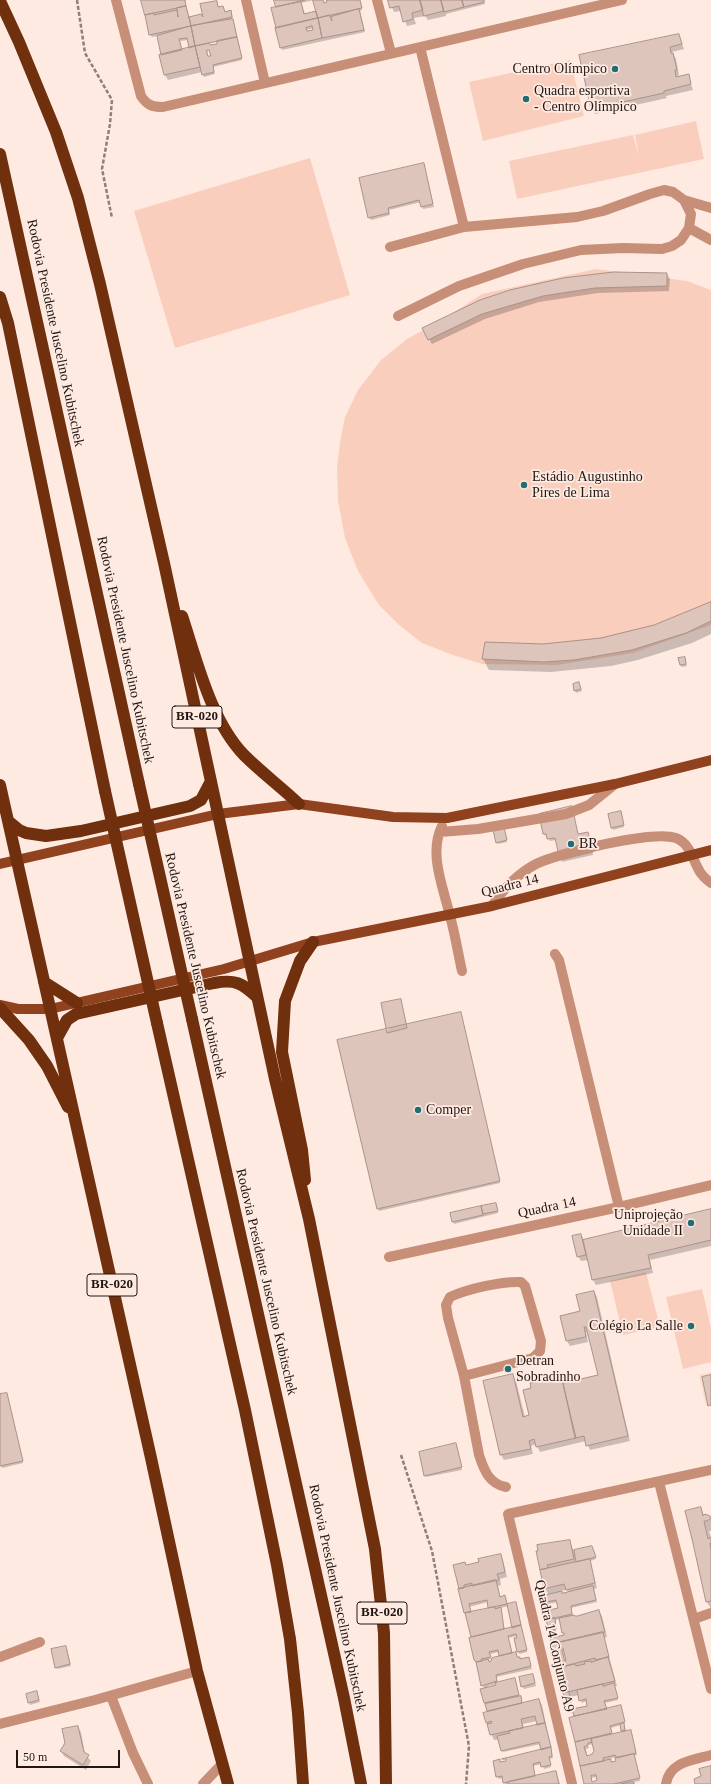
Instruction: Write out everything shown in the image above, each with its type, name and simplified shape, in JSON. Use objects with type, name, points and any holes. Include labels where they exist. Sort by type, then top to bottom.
[{"type":"highway","name":"BR-020","points":[[0,1],[19,42],[56,132],[78,198],[100,284],[164,563],[291,1153],[308,1219],[375,1550],[384,1633],[386,1784]]},
{"type":"highway","name":"Rodovia Presidente Juscelino Kubitschek","points":[[0,154],[340,1682],[361,1784]]},
{"type":"highway","points":[[0,297],[8,324],[105,790],[245,1410],[277,1565],[290,1639],[298,1713],[303,1784]]},
{"type":"highway","points":[[164,563],[217,716],[244,754],[298,804]]},
{"type":"highway","points":[[8,821],[18,830],[31,835],[46,836],[82,831],[190,806],[201,800],[211,781]]},
{"type":"highway","name":"BR-020","points":[[0,785],[76,1120],[197,1671],[228,1784]]},
{"type":"highway","points":[[308,1219],[302,1150],[282,1052],[285,1001],[300,961],[313,942]]},
{"type":"highway","points":[[57,1038],[67,1020],[76,1014],[214,983],[232,981],[249,989],[257,997]]},
{"type":"highway","points":[[44,982],[78,1003]]},
{"type":"highway","points":[[0,1008],[28,1040],[47,1066],[76,1120]]},
{"type":"main road","points":[[0,864],[218,814],[298,804],[393,816],[447,818],[615,784],[711,760]]},
{"type":"main road","name":"Quadra 14","points":[[0,1005],[18,1009],[50,1009],[78,1003],[250,962],[313,942],[492,906],[711,850]]},
{"type":"street","points":[[116,0],[141,96],[150,106],[162,107],[622,0]]},
{"type":"street","points":[[246,0],[265,83]]},
{"type":"street","points":[[378,0],[390,53]]},
{"type":"street","points":[[420,47],[464,227]]},
{"type":"street","points":[[390,247],[464,227],[577,217],[603,211],[664,190],[674,192],[684,200],[711,208]]},
{"type":"street","points":[[398,316],[459,286],[523,264],[581,250],[623,248],[662,249],[672,246],[681,240],[689,228],[691,214],[684,200]]},
{"type":"street","points":[[689,228],[711,240]]},
{"type":"street","points":[[440,832],[478,829],[566,814],[589,805],[615,784]]},
{"type":"street","points":[[447,818],[440,832],[437,846],[438,865],[440,884],[450,915],[462,971]]},
{"type":"street","points":[[492,906],[503,888],[537,864],[566,853],[608,843],[665,836],[682,841],[691,854],[700,872],[711,883]]},
{"type":"street","points":[[556,954],[559,960],[620,1207]]},
{"type":"street","name":"Quadra 14","points":[[389,1257],[620,1207],[711,1185]]},
{"type":"street","points":[[464,1376],[533,1358],[540,1351],[541,1342],[525,1286],[521,1282],[512,1282],[466,1291],[450,1297],[446,1305],[448,1318],[464,1376],[479,1455],[483,1467],[493,1482],[500,1486],[506,1487]]},
{"type":"street","points":[[711,1470],[659,1482],[711,1689]]},
{"type":"street","name":"Quadra 14 Conjunto A9","points":[[572,1784],[508,1514],[659,1482]]},
{"type":"street","points":[[694,1619],[711,1613]]},
{"type":"street","points":[[0,1657],[40,1642]]},
{"type":"street","points":[[0,1724],[111,1696],[197,1671]]},
{"type":"street","points":[[111,1696],[132,1754],[148,1784]]},
{"type":"street","points":[[666,1784],[670,1771],[679,1764],[711,1755]]},
{"type":"street","points":[[203,1784],[222,1764]]},
{"type":"path","points":[[77,0],[85,53],[112,100],[110,124],[102,169],[112,218]]},
{"type":"path","points":[[401,1456],[432,1551],[469,1746],[466,1784]]},
{"type":"shaded area","name":"Quadra esportiva - Centro Olímpico","points":[[570,60],[584,116],[483,141],[469,82]]},
{"type":"shaded area","points":[[696,121],[704,159],[517,199],[509,161],[633,135],[639,157],[635,135]]},
{"type":"shaded area","points":[[310,158],[350,295],[175,348],[134,211]]},
{"type":"shaded area","name":"Estádio Augustinho Pires de Lima","points":[[596,269],[687,281],[711,290],[711,625],[633,653],[557,665],[482,664],[422,643],[399,625],[379,605],[358,571],[345,538],[338,501],[337,468],[345,417],[358,390],[381,360],[407,339],[442,320],[482,294]]},
{"type":"shaded area","points":[[646,1272],[660,1327],[623,1335],[610,1281]]},
{"type":"shaded area","points":[[702,1289],[711,1328],[711,1362],[683,1369],[666,1297]]},
{"type":"shaded area","points":[[711,1372],[711,1405],[706,1406],[699,1375]]},
{"type":"building","points":[[141,0],[185,0],[186,6],[145,15]]},
{"type":"building","points":[[274,0],[305,0],[276,7]]},
{"type":"building","points":[[313,0],[323,0],[324,3],[327,2],[326,0],[360,0],[362,8],[318,18]]},
{"type":"building","points":[[388,0],[420,0],[423,10],[412,13],[413,19],[403,22],[399,6],[390,8]]},
{"type":"building","points":[[420,0],[441,0],[444,11],[424,16]]},
{"type":"building","points":[[441,0],[462,0],[464,7],[444,12]]},
{"type":"building","points":[[462,0],[484,0],[484,2],[464,7]]},
{"type":"building","points":[[217,1],[218,7],[223,6],[225,12],[231,10],[232,17],[191,26],[189,17],[201,14],[203,17],[200,4]]},
{"type":"building","points":[[301,2],[304,14],[316,11],[318,18],[276,28],[271,8]]},
{"type":"building","points":[[186,6],[191,26],[149,35],[145,15],[153,13],[154,15],[177,10],[178,17],[177,8]]},
{"type":"building","points":[[359,9],[364,30],[322,38],[318,18],[329,15],[332,21],[331,17]]},
{"type":"building","points":[[318,18],[322,38],[280,48],[275,28]],"holes":[[[312,26],[313,30],[307,31],[306,28]]]},
{"type":"building","points":[[233,19],[237,37],[195,46],[191,26]]},
{"type":"building","points":[[191,26],[195,46],[189,48],[187,38],[179,39],[182,50],[161,55],[157,36]]},
{"type":"building","points":[[679,34],[682,44],[670,47],[677,70],[675,70],[676,77],[689,74],[691,84],[664,91],[664,93],[591,109],[579,55]]},
{"type":"building","points":[[237,37],[242,58],[213,65],[214,72],[202,75],[195,46],[209,43],[210,45],[217,44],[217,41]],"holes":[[[207,50],[209,50],[211,56],[208,56]]]},
{"type":"building","points":[[195,46],[200,67],[164,75],[159,55]]},
{"type":"building","points":[[424,163],[433,204],[421,207],[419,200],[388,208],[389,213],[368,218],[359,178]]},
{"type":"building","points":[[614,272],[667,273],[667,286],[595,288],[543,296],[482,314],[428,340],[422,328],[480,300],[510,290],[563,278]]},
{"type":"building","points":[[711,602],[711,621],[686,633],[632,650],[574,660],[544,662],[482,659],[485,642],[543,644],[601,638],[654,625]]},
{"type":"building","points":[[685,657],[686,664],[680,665],[678,658]]},
{"type":"building","points":[[579,682],[581,689],[574,691],[573,684]]},
{"type":"building","points":[[572,806],[578,834],[588,832],[593,852],[560,860],[555,838],[547,839],[546,834],[543,834],[539,814]]},
{"type":"building","points":[[621,811],[624,825],[611,828],[608,814]]},
{"type":"building","points":[[504,827],[507,840],[496,843],[493,830]]},
{"type":"building","points":[[401,999],[407,1028],[387,1033],[381,1003]]},
{"type":"building","name":"Comper","points":[[461,1012],[500,1181],[377,1209],[337,1040]]},
{"type":"building","points":[[496,1203],[498,1211],[483,1214],[481,1206]]},
{"type":"building","points":[[481,1206],[483,1215],[452,1222],[450,1213]]},
{"type":"building","points":[[711,1209],[711,1240],[648,1255],[651,1268],[592,1280],[583,1240]]},
{"type":"building","points":[[581,1234],[586,1255],[577,1257],[572,1236]]},
{"type":"building","points":[[594,1291],[628,1436],[586,1446],[584,1436],[575,1438],[563,1383],[598,1375],[586,1327],[584,1327],[586,1337],[566,1341],[560,1316],[580,1311],[576,1295]]},
{"type":"building","points":[[513,1374],[523,1417],[529,1415],[523,1390],[531,1388],[530,1383],[561,1376],[576,1438],[536,1447],[534,1439],[529,1441],[531,1449],[500,1455],[483,1381]]},
{"type":"building","points":[[711,1375],[711,1405],[708,1406],[702,1377]]},
{"type":"building","points":[[7,1393],[23,1461],[0,1466],[0,1394]]},
{"type":"building","points":[[456,1443],[462,1467],[424,1476],[419,1452]]},
{"type":"building","points":[[701,1507],[703,1516],[705,1514],[711,1518],[704,1521],[708,1539],[711,1537],[711,1601],[706,1602],[685,1511]]},
{"type":"building","points":[[570,1540],[574,1559],[547,1565],[548,1568],[540,1570],[536,1551],[538,1551],[537,1545]]},
{"type":"building","points":[[592,1546],[596,1557],[576,1562],[574,1550]]},
{"type":"building","points":[[501,1554],[505,1572],[497,1574],[499,1580],[472,1586],[472,1583],[464,1585],[464,1588],[459,1589],[453,1565],[465,1562],[466,1565],[479,1562],[478,1559]]},
{"type":"building","points":[[590,1559],[595,1583],[566,1590],[564,1584],[544,1589],[540,1570]]},
{"type":"building","points":[[496,1580],[500,1597],[505,1595],[507,1604],[488,1608],[487,1600],[469,1604],[471,1612],[464,1613],[458,1589]]},
{"type":"building","points":[[593,1586],[596,1600],[571,1606],[572,1614],[546,1620],[544,1611],[558,1608],[556,1600],[542,1603],[541,1596]]},
{"type":"building","points":[[516,1602],[521,1625],[512,1628],[507,1604]]},
{"type":"building","points":[[495,1607],[495,1609],[501,1607],[504,1629],[471,1637],[465,1613]]},
{"type":"building","points":[[599,1610],[605,1632],[552,1644],[550,1638],[564,1635],[564,1633],[562,1633],[559,1618],[574,1615],[577,1616]]},
{"type":"building","points":[[555,1618],[556,1629],[549,1631],[546,1620]]},
{"type":"building","points":[[521,1625],[527,1650],[517,1652],[514,1638],[517,1638],[516,1634],[508,1636],[512,1653],[499,1656],[498,1650],[489,1652],[491,1657],[481,1659],[482,1661],[476,1662],[474,1660],[469,1638]]},
{"type":"building","points":[[603,1632],[609,1657],[595,1660],[595,1658],[557,1668],[552,1644]],"holes":[[[562,1648],[563,1648],[566,1661]]]},
{"type":"building","points":[[66,1646],[70,1664],[55,1668],[51,1649]]},
{"type":"building","points":[[516,1652],[517,1657],[520,1657],[520,1659],[529,1657],[531,1666],[496,1675],[497,1681],[481,1686],[476,1662],[488,1659],[489,1662],[492,1658]]},
{"type":"building","points":[[608,1657],[615,1681],[563,1693],[557,1668],[575,1664],[576,1666],[585,1664],[584,1662],[591,1662]]},
{"type":"building","points":[[533,1674],[535,1683],[521,1687],[519,1677]]},
{"type":"building","points":[[515,1678],[519,1695],[484,1703],[480,1689],[496,1685],[495,1683]]},
{"type":"building","points":[[614,1683],[618,1698],[604,1701],[607,1709],[574,1716],[572,1709],[587,1706],[586,1699],[579,1701],[577,1690]]},
{"type":"building","points":[[37,1691],[39,1700],[28,1703],[26,1694]]},
{"type":"building","points":[[569,1692],[572,1710],[567,1712],[563,1693]]},
{"type":"building","points":[[521,1696],[522,1703],[487,1711],[485,1704]]},
{"type":"building","points":[[539,1699],[545,1723],[537,1725],[535,1716],[521,1719],[523,1728],[490,1735],[487,1724],[492,1723],[491,1721],[486,1723],[483,1713]]},
{"type":"building","points":[[621,1705],[625,1722],[610,1726],[612,1733],[575,1742],[569,1718]]},
{"type":"building","points":[[545,1723],[551,1747],[541,1750],[539,1742],[501,1751],[497,1736],[510,1733],[509,1731]]},
{"type":"building","points":[[624,1723],[625,1730],[621,1731],[620,1724]]},
{"type":"building","points":[[78,1726],[84,1752],[89,1755],[83,1765],[60,1751],[65,1743],[62,1729]]},
{"type":"building","points":[[631,1730],[636,1753],[617,1758],[615,1755],[603,1758],[604,1761],[580,1766],[575,1742]],"holes":[[[592,1742],[594,1751],[592,1754],[587,1756],[584,1747],[588,1745],[588,1743]]]},
{"type":"building","points":[[551,1747],[552,1756],[549,1757],[551,1765],[541,1767],[540,1762],[533,1764],[535,1776],[503,1783],[502,1776],[496,1777],[493,1761],[500,1759],[500,1762],[506,1761],[506,1759],[502,1759]]},
{"type":"building","points":[[634,1754],[640,1778],[614,1784],[584,1784],[580,1766],[611,1759],[611,1762],[616,1761],[615,1758]],"holes":[[[596,1775],[597,1780],[592,1782],[591,1776]]]},
{"type":"building","points":[[711,1766],[711,1784],[695,1784],[694,1779],[701,1776],[699,1769]]},
{"type":"building","points":[[556,1771],[559,1784],[508,1784],[508,1782]]},
{"type":"building","points":[[634,1782],[634,1784],[621,1784]]},
{"type":"place","name":"Centro Olímpico","points":[[615,69]]},
{"type":"place","name":"Quadra esportiva - Centro Olímpico","points":[[526,99]]},
{"type":"place","name":"Estádio Augustinho Pires de Lima","points":[[524,485]]},
{"type":"place","name":"BR","points":[[571,844]]},
{"type":"place","name":"Comper","points":[[418,1110]]},
{"type":"place","name":"Uniprojeção Unidade II","points":[[691,1223]]},
{"type":"place","name":"Colégio La Salle","points":[[691,1326]]},
{"type":"place","name":"Detran Sobradinho","points":[[508,1369]]}]
